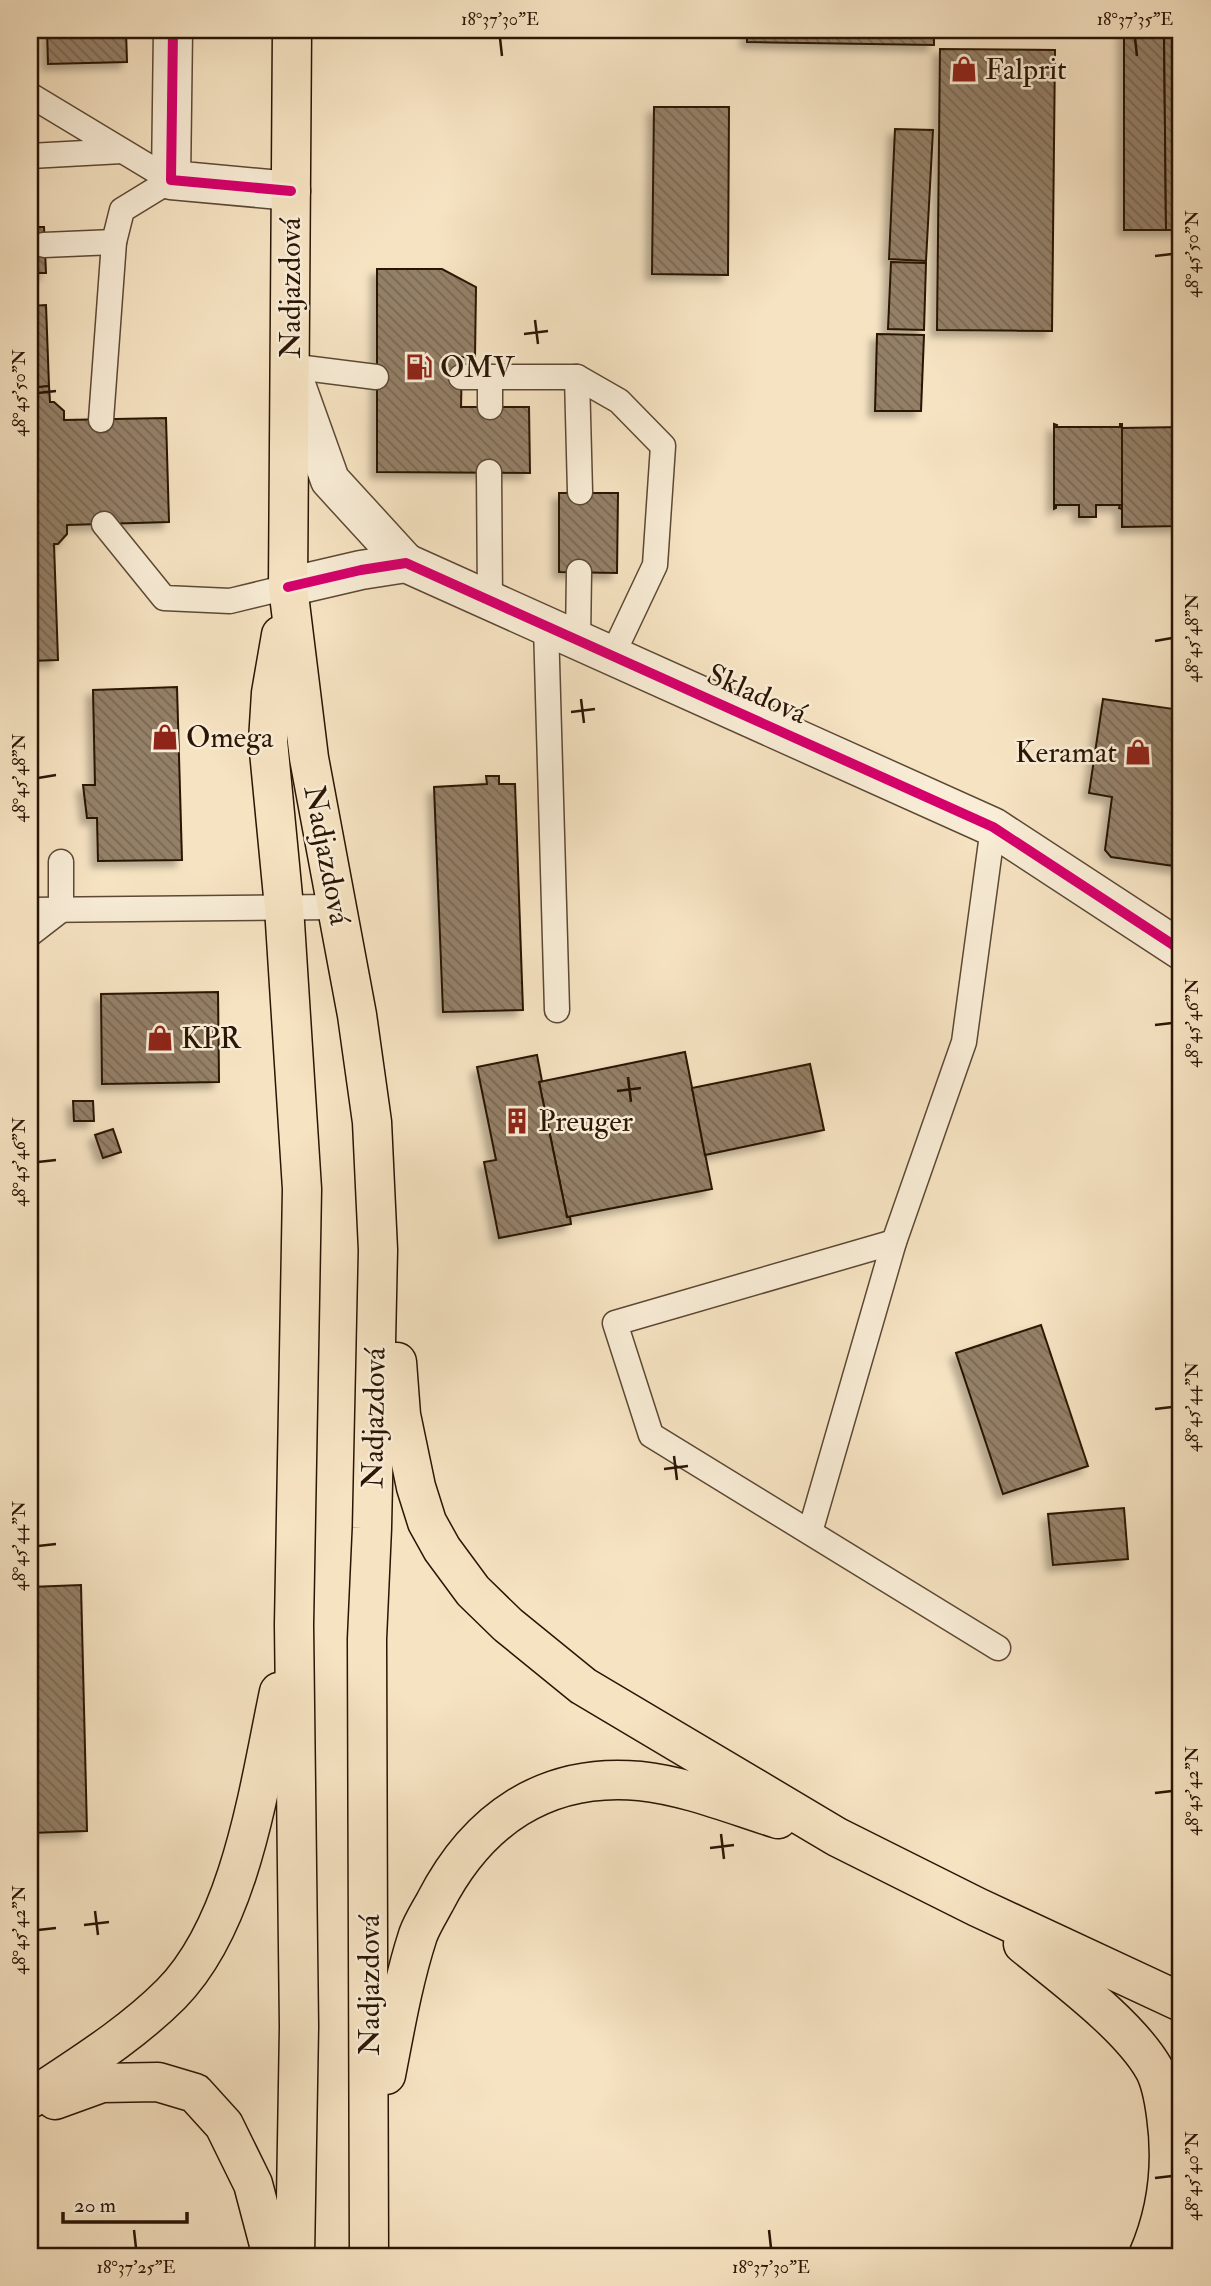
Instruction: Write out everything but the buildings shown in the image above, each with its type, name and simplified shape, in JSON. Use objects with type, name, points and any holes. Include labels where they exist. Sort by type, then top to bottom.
[{"type":"main road","name":"Nadjazdová","points":[[292,42],[288,587],[309,758],[357,1015],[372,1122],[378,1250],[367,1639],[369,2256]]},
{"type":"main road","name":"Nadjazdová","points":[[288,587],[271,693],[268,741],[284,908],[302,1189],[293,1625],[299,2027],[295,2256]]},
{"type":"main road","points":[[378,1250],[394,1328],[401,1415],[416,1487],[427,1522],[442,1549],[473,1591],[508,1625],[583,1686],[837,1837],[978,1907],[1181,2001]]},
{"type":"main road","points":[[30,2099],[125,2037],[173,1993],[205,1949],[229,1899],[245,1845],[293,1625]]},
{"type":"main road","points":[[370,2159],[398,2014],[419,1933],[447,1879],[470,1847],[522,1803],[579,1782],[640,1781],[673,1787],[837,1837]]},
{"type":"main road","points":[[978,1907],[1080,1990],[1138,2046],[1155,2071],[1163,2096],[1171,2148],[1166,2201],[1148,2256]]},
{"type":"main road","points":[[30,2109],[102,2083],[158,2082],[195,2093],[224,2125],[253,2184],[272,2256]]},
{"type":"street","points":[[173,30],[171,180],[291,191]]},
{"type":"street","name":"Skladová","points":[[289,366],[330,480],[406,563],[993,827],[1181,950]]},
{"type":"street","points":[[288,587],[360,569],[406,563]]},
{"type":"lane","points":[[30,95],[171,180],[122,210],[114,242],[101,419]]},
{"type":"lane","points":[[30,156],[122,151]]},
{"type":"lane","points":[[44,244],[114,242]]},
{"type":"lane","points":[[289,366],[376,377]]},
{"type":"lane","points":[[461,377],[577,377],[619,401],[663,446],[655,565],[578,640]]},
{"type":"lane","points":[[490,377],[490,407]]},
{"type":"lane","points":[[577,377],[580,492]]},
{"type":"lane","points":[[489,472],[490,601]]},
{"type":"lane","points":[[104,524],[164,598],[230,601],[288,587]]},
{"type":"lane","points":[[557,1010],[578,640],[579,572]]},
{"type":"lane","points":[[810,1532],[894,1242],[964,1042],[993,827]]},
{"type":"lane","points":[[61,862],[61,910]]},
{"type":"lane","points":[[30,911],[337,906]]},
{"type":"lane","points":[[30,934],[61,910]]},
{"type":"lane","points":[[894,1242],[615,1323],[651,1435],[998,1648]]},
{"type":"cycle path","points":[[173,30],[171,180],[291,191]]},
{"type":"cycle path","points":[[288,587],[361,570],[406,563],[993,827],[1181,950]]},
{"type":"place","name":"Falprit","points":[[964,69]]},
{"type":"place","name":"OMV","points":[[419,367]]},
{"type":"place","name":"Omega","points":[[165,737]]},
{"type":"place","name":"Keramat","points":[[1138,752]]},
{"type":"place","name":"KPR","points":[[160,1038]]},
{"type":"place","name":"Preuger","points":[[517,1121]]}]
